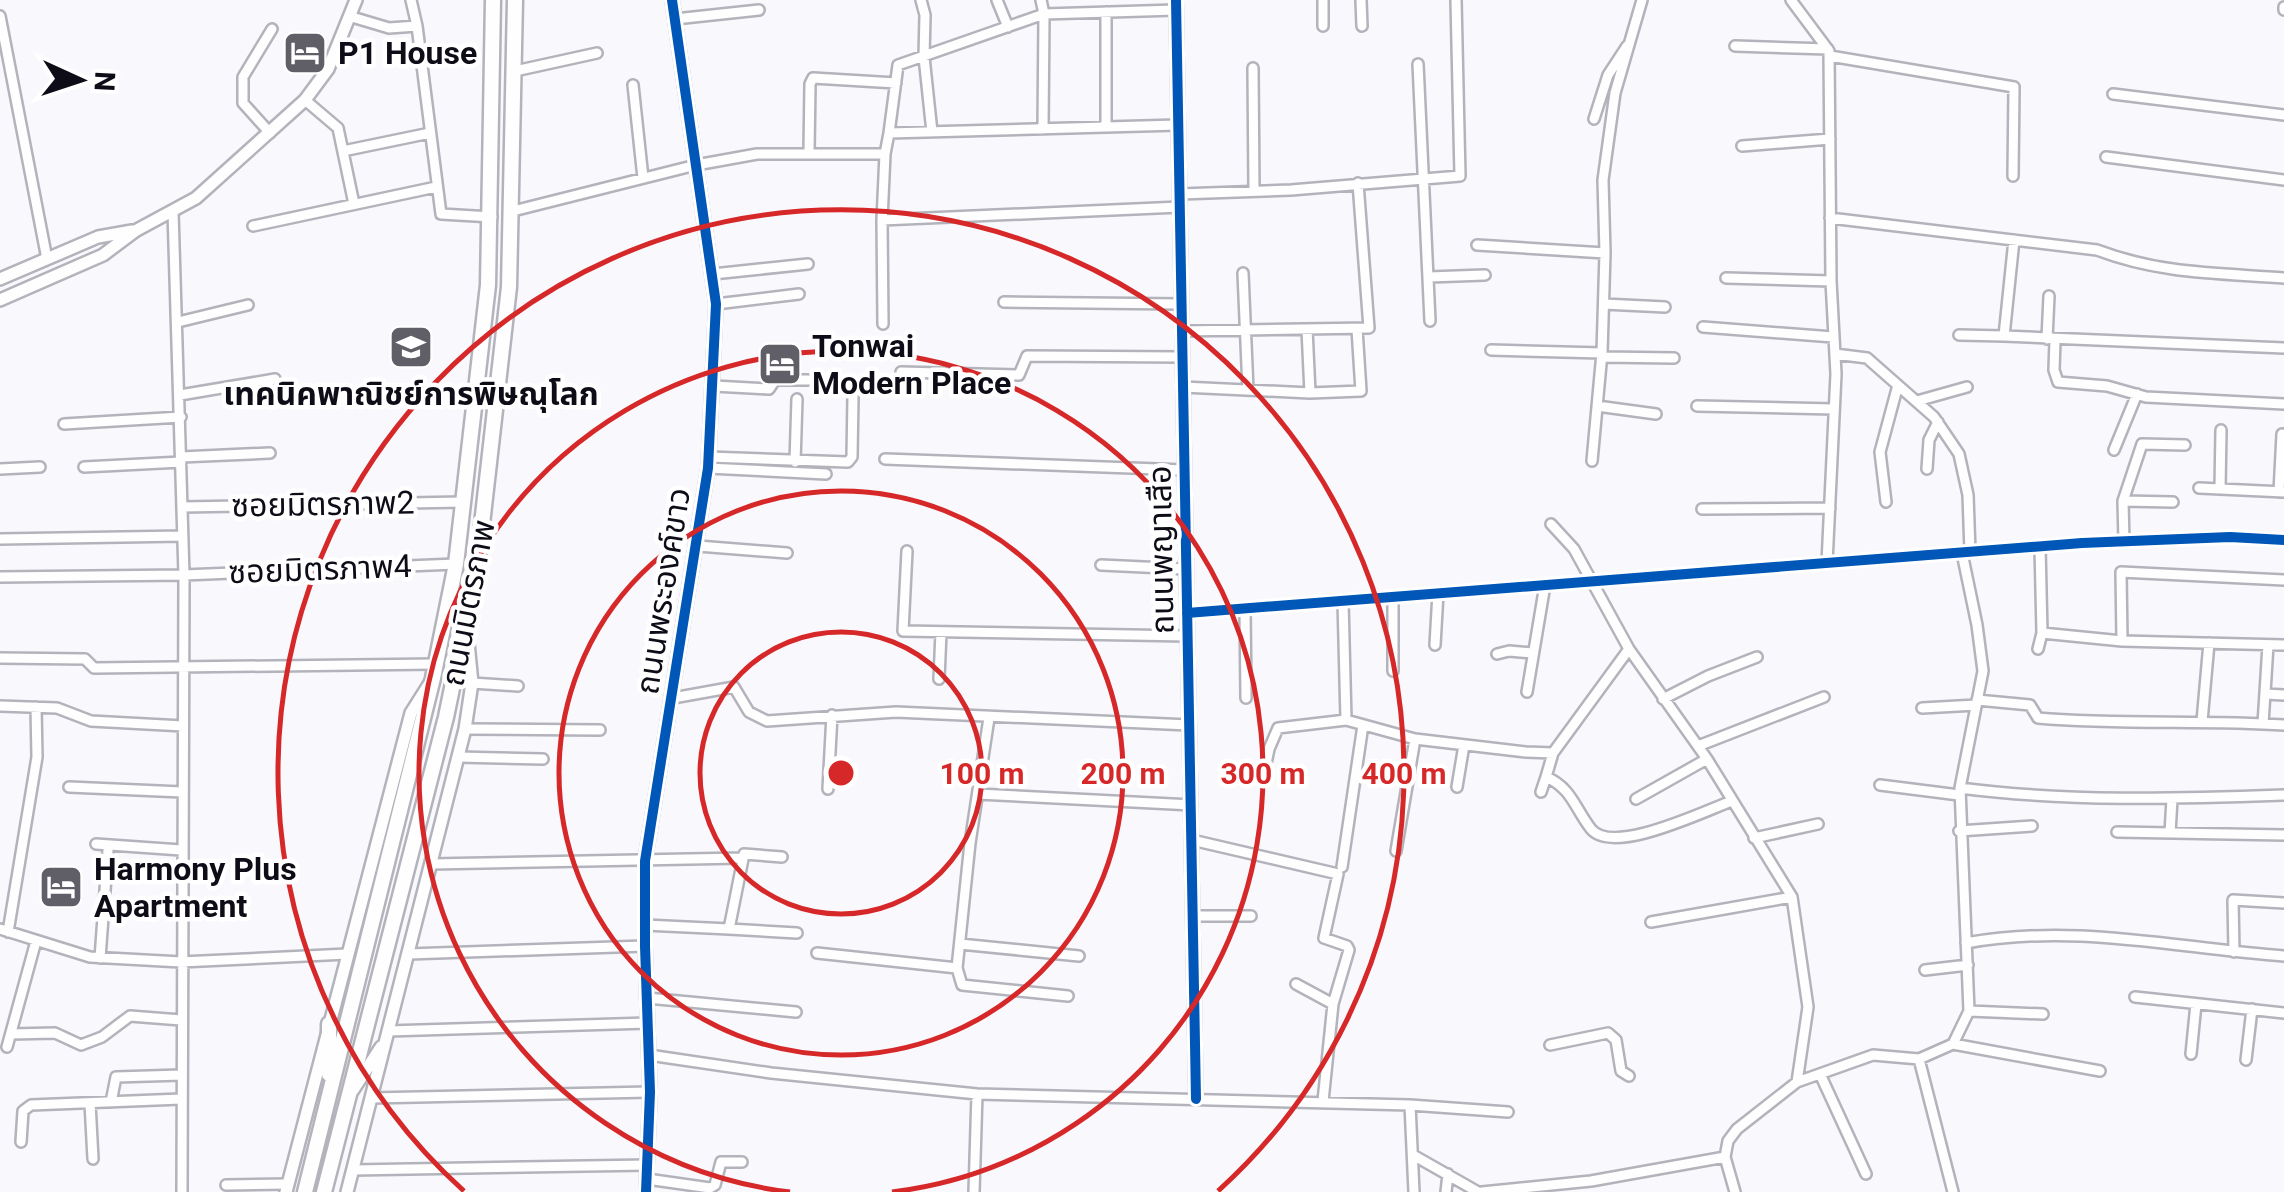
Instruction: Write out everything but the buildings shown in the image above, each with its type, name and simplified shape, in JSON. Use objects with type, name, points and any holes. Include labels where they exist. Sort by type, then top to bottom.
[{"type":"main road","name":"ถนนมิตรภาพ","points":[[305,1192],[434,672],[456,564],[488,286],[493,0]]},
{"type":"main road","name":"ถนนมิตรภาพ","points":[[324,1192],[466,628],[487,503],[509,286],[515,0]]},
{"type":"main road","points":[[329,1024],[330,1094]]},
{"type":"street","points":[[0,300],[103,255],[136,230],[196,198],[305,100],[328,69],[356,0]]},
{"type":"street","points":[[411,0],[441,214],[492,217]]},
{"type":"street","name":"ถนนพระองค์ขาว","points":[[647,1179],[650,1092],[645,861],[698,546],[714,386],[716,304],[672,0]]},
{"type":"street","points":[[921,0],[932,132]]},
{"type":"street","points":[[997,0],[1008,27]]},
{"type":"street","points":[[1041,0],[1043,129]]},
{"type":"street","points":[[1323,0],[1323,26]]},
{"type":"street","points":[[1361,0],[1362,26]]},
{"type":"street","points":[[882,220],[1460,176],[1456,0]]},
{"type":"street","points":[[1592,462],[1604,304],[1603,180],[1615,92],[1642,0]]},
{"type":"street","points":[[1791,0],[1828,52],[1830,280],[1835,354],[1827,563]]},
{"type":"street","points":[[883,324],[885,154],[898,66],[1044,14],[1176,5]]},
{"type":"street","name":"ถนนพญาเสือ","points":[[1176,5],[1196,1098]]},
{"type":"street","points":[[675,19],[760,10]]},
{"type":"street","points":[[1106,12],[1106,127]]},
{"type":"street","points":[[0,16],[46,259]]},
{"type":"street","points":[[352,16],[388,28],[417,26]]},
{"type":"street","points":[[270,133],[243,103],[242,77],[272,30]]},
{"type":"street","points":[[1594,118],[1614,62],[1629,44]]},
{"type":"street","points":[[1735,46],[1828,52],[2014,87],[2013,176]]},
{"type":"street","points":[[515,71],[597,53]]},
{"type":"street","points":[[1418,64],[1430,321]]},
{"type":"street","points":[[1252,68],[1254,191]]},
{"type":"street","points":[[809,152],[810,88],[814,78],[896,83]]},
{"type":"street","points":[[633,84],[643,178]]},
{"type":"street","points":[[2113,94],[2284,115]]},
{"type":"street","points":[[305,100],[338,128],[354,204]]},
{"type":"street","points":[[889,133],[1178,125]]},
{"type":"street","points":[[343,151],[430,133]]},
{"type":"street","points":[[1742,146],[1830,138]]},
{"type":"street","points":[[513,210],[757,154],[885,154]]},
{"type":"street","points":[[2106,157],[2284,180]]},
{"type":"street","points":[[1182,331],[1369,328],[1358,183]]},
{"type":"street","points":[[253,226],[436,187]]},
{"type":"street","points":[[173,212],[184,575],[182,1192]]},
{"type":"street","points":[[1830,218],[2097,250],[2151,268],[2284,278]]},
{"type":"street","points":[[0,279],[98,236],[136,230]]},
{"type":"street","points":[[2004,336],[2014,240]]},
{"type":"street","points":[[1477,244],[1605,253]]},
{"type":"street","points":[[712,274],[808,264]]},
{"type":"street","points":[[1243,272],[1248,390]]},
{"type":"street","points":[[1429,277],[1485,274]]},
{"type":"street","points":[[1726,278],[1830,280]]},
{"type":"street","points":[[716,304],[799,294]]},
{"type":"street","points":[[2049,296],[2058,382],[2107,386],[2137,394],[2284,404]]},
{"type":"street","points":[[1004,302],[1182,304]]},
{"type":"street","points":[[1604,304],[1665,306]]},
{"type":"street","points":[[178,322],[248,305]]},
{"type":"street","points":[[1703,326],[1833,337]]},
{"type":"street","points":[[1183,387],[1361,391],[1357,328]]},
{"type":"street","points":[[1307,329],[1310,392]]},
{"type":"street","points":[[1959,335],[2284,348]]},
{"type":"street","points":[[1491,350],[1674,358]]},
{"type":"street","points":[[1835,354],[1867,358],[1938,422],[1959,454],[1968,495],[1966,552],[1983,671],[1960,791],[1969,1011],[1953,1044]]},
{"type":"street","points":[[901,372],[1019,375],[1027,356],[1182,358]]},
{"type":"street","points":[[180,395],[275,379]]},
{"type":"street","points":[[714,386],[769,388],[775,380],[808,380]]},
{"type":"street","points":[[1886,502],[1880,452],[1898,384]]},
{"type":"street","points":[[1917,401],[1968,386]]},
{"type":"street","points":[[2114,450],[2137,394]]},
{"type":"street","points":[[708,462],[844,463],[850,460],[852,396]]},
{"type":"street","points":[[796,398],[796,462]]},
{"type":"street","points":[[1597,406],[1656,414]]},
{"type":"street","points":[[1698,406],[1834,409]]},
{"type":"street","points":[[64,424],[180,417]]},
{"type":"street","points":[[1927,470],[1929,440],[1938,422]]},
{"type":"street","points":[[2220,489],[2221,430]]},
{"type":"street","points":[[2199,488],[2282,492],[2282,434]]},
{"type":"street","points":[[2124,542],[2124,500],[2142,444],[2186,445]]},
{"type":"street","points":[[84,466],[270,452]]},
{"type":"street","points":[[885,459],[1185,470]]},
{"type":"street","points":[[708,462],[826,474]]},
{"type":"street","points":[[0,469],[40,467]]},
{"type":"street","points":[[2124,500],[2173,502]]},
{"type":"street","name":"ซอยมิตรภาพ2","points":[[182,506],[464,502]]},
{"type":"street","points":[[1702,510],[1830,508]]},
{"type":"street","points":[[1551,524],[1574,549],[1628,649],[1707,758],[1792,897],[1808,1007],[1798,1082]]},
{"type":"street","points":[[0,539],[183,536]]},
{"type":"street","points":[[1187,613],[2040,547],[2230,537],[2284,540]]},
{"type":"street","points":[[698,546],[787,553]]},
{"type":"street","points":[[2038,649],[2042,633],[2040,547]]},
{"type":"street","points":[[907,551],[902,631],[1188,636]]},
{"type":"street","name":"ซอยมิตรภาพ4","points":[[0,577],[184,575],[456,564]]},
{"type":"street","points":[[1101,565],[1186,569]]},
{"type":"street","points":[[2122,641],[2121,572],[2284,580]]},
{"type":"street","points":[[1527,692],[1545,585]]},
{"type":"street","points":[[1435,646],[1438,594]]},
{"type":"street","points":[[1393,597],[1393,672]]},
{"type":"street","points":[[1343,601],[1346,720]]},
{"type":"street","points":[[1245,608],[1246,698]]},
{"type":"street","points":[[347,1192],[465,730],[472,683],[466,628]]},
{"type":"street","points":[[939,679],[941,632]]},
{"type":"street","points":[[2042,633],[2122,641],[2284,646]]},
{"type":"street","points":[[2202,720],[2209,642]]},
{"type":"street","points":[[2263,724],[2268,645]]},
{"type":"street","points":[[1541,792],[1553,752],[1628,649]]},
{"type":"street","points":[[1497,654],[1532,653]]},
{"type":"street","points":[[1663,699],[1758,657]]},
{"type":"street","points":[[0,658],[85,660],[94,668],[434,672],[411,713],[287,1188],[226,1185]]},
{"type":"street","points":[[472,683],[518,686]]},
{"type":"street","points":[[673,698],[734,687],[749,712],[767,721],[896,712],[1190,725]]},
{"type":"street","points":[[2265,694],[2284,695]]},
{"type":"street","points":[[1698,746],[1824,696]]},
{"type":"street","points":[[1922,708],[1977,702],[2030,705],[2038,718],[2093,723],[2202,720],[2284,724]]},
{"type":"street","points":[[0,706],[57,708],[90,722],[182,726]]},
{"type":"street","points":[[36,707],[38,756],[4,931],[100,958],[180,962],[347,954]]},
{"type":"street","points":[[828,790],[832,716]]},
{"type":"street","points":[[989,718],[957,968],[962,985],[1068,996]]},
{"type":"street","points":[[1263,778],[1278,728],[1346,720],[1415,739],[1553,752]]},
{"type":"street","points":[[1342,867],[1362,724]]},
{"type":"street","points":[[465,730],[600,730]]},
{"type":"street","points":[[1396,851],[1415,739]]},
{"type":"street","points":[[1457,787],[1464,745]]},
{"type":"street","points":[[458,757],[543,759]]},
{"type":"street","points":[[1636,799],[1707,758]]},
{"type":"street","points":[[1546,777],[1567,790],[1597,835],[1609,838],[1637,836],[1732,801]]},
{"type":"street","points":[[1880,785],[2022,796],[2172,799],[2284,795]]},
{"type":"street","points":[[69,787],[182,792]]},
{"type":"street","points":[[978,794],[1192,805]]},
{"type":"street","points":[[2170,833],[2172,799]]},
{"type":"street","points":[[1754,838],[1818,824]]},
{"type":"street","points":[[1959,831],[2032,826]]},
{"type":"street","points":[[2117,832],[2284,834]]},
{"type":"street","points":[[1192,840],[1338,874],[1324,938],[1349,950],[1333,1004],[1323,1101]]},
{"type":"street","points":[[96,844],[182,850]]},
{"type":"street","points":[[100,958],[108,850]]},
{"type":"street","points":[[431,864],[741,858],[748,853],[782,858]]},
{"type":"street","points":[[729,929],[741,858]]},
{"type":"street","points":[[1651,922],[1792,897]]},
{"type":"street","points":[[2234,952],[2233,900],[2284,903]]},
{"type":"street","points":[[1193,916],[1251,916]]},
{"type":"street","points":[[645,926],[797,933]]},
{"type":"street","points":[[1966,943],[2012,935],[2111,935],[2284,956]]},
{"type":"street","points":[[7,1047],[36,941]]},
{"type":"street","points":[[960,944],[1079,956]]},
{"type":"street","points":[[408,954],[645,946]]},
{"type":"street","points":[[818,953],[957,968]]},
{"type":"street","points":[[1926,970],[1968,965]]},
{"type":"street","points":[[1296,984],[1333,1004]]},
{"type":"street","points":[[2134,997],[2284,1013]]},
{"type":"street","points":[[647,998],[796,1012]]},
{"type":"street","points":[[2191,1054],[2196,1004]]},
{"type":"street","points":[[2246,1060],[2252,1009]]},
{"type":"street","points":[[1969,1011],[2043,1014]]},
{"type":"street","points":[[0,1014],[14,1019]]},
{"type":"street","points":[[11,1034],[55,1033],[81,1045],[102,1038],[130,1016],[181,1020]]},
{"type":"street","points":[[387,1035],[648,1023]]},
{"type":"street","points":[[1550,1045],[1608,1032],[1616,1040],[1622,1071],[1629,1076]]},
{"type":"street","points":[[348,1099],[387,1035]]},
{"type":"street","points":[[1734,1192],[1726,1157],[1728,1141],[1736,1129],[1798,1082],[1873,1055],[1919,1059],[1953,1044],[2100,1071]]},
{"type":"street","points":[[649,1055],[771,1073],[977,1094],[1323,1101],[1508,1112]]},
{"type":"street","points":[[1919,1059],[1953,1192]]},
{"type":"street","points":[[111,1102],[116,1077],[181,1074]]},
{"type":"street","points":[[1820,1074],[1866,1174]]},
{"type":"street","points":[[371,1098],[650,1092]]},
{"type":"street","points":[[974,1192],[977,1094]]},
{"type":"street","points":[[21,1142],[23,1111],[31,1105],[181,1098]]},
{"type":"street","points":[[90,1102],[93,1160]]},
{"type":"street","points":[[1410,1105],[1414,1192]]},
{"type":"street","points":[[1413,1154],[1480,1192],[1591,1187],[1726,1157]]},
{"type":"street","points":[[353,1170],[647,1179],[710,1188],[716,1183],[721,1162],[742,1162]]},
{"type":"street","points":[[1446,1192],[1448,1174]]},
{"type":"cycle path","points":[[646,1192],[650,1092],[645,861],[708,468],[716,304],[672,0]]},
{"type":"cycle path","points":[[1176,0],[1196,1099]]},
{"type":"cycle path","points":[[1187,613],[2082,543],[2230,537],[2284,540]]},
{"type":"place","name":"P1 House","points":[[305,53]]},
{"type":"place","name":"เทคนิคพาณิชย์การพิษณุโลก","points":[[411,347]]},
{"type":"place","name":"Tonwai Modern Place","points":[[780,364]]},
{"type":"place","name":"Harmony Plus Apartment","points":[[61,887]]}]
